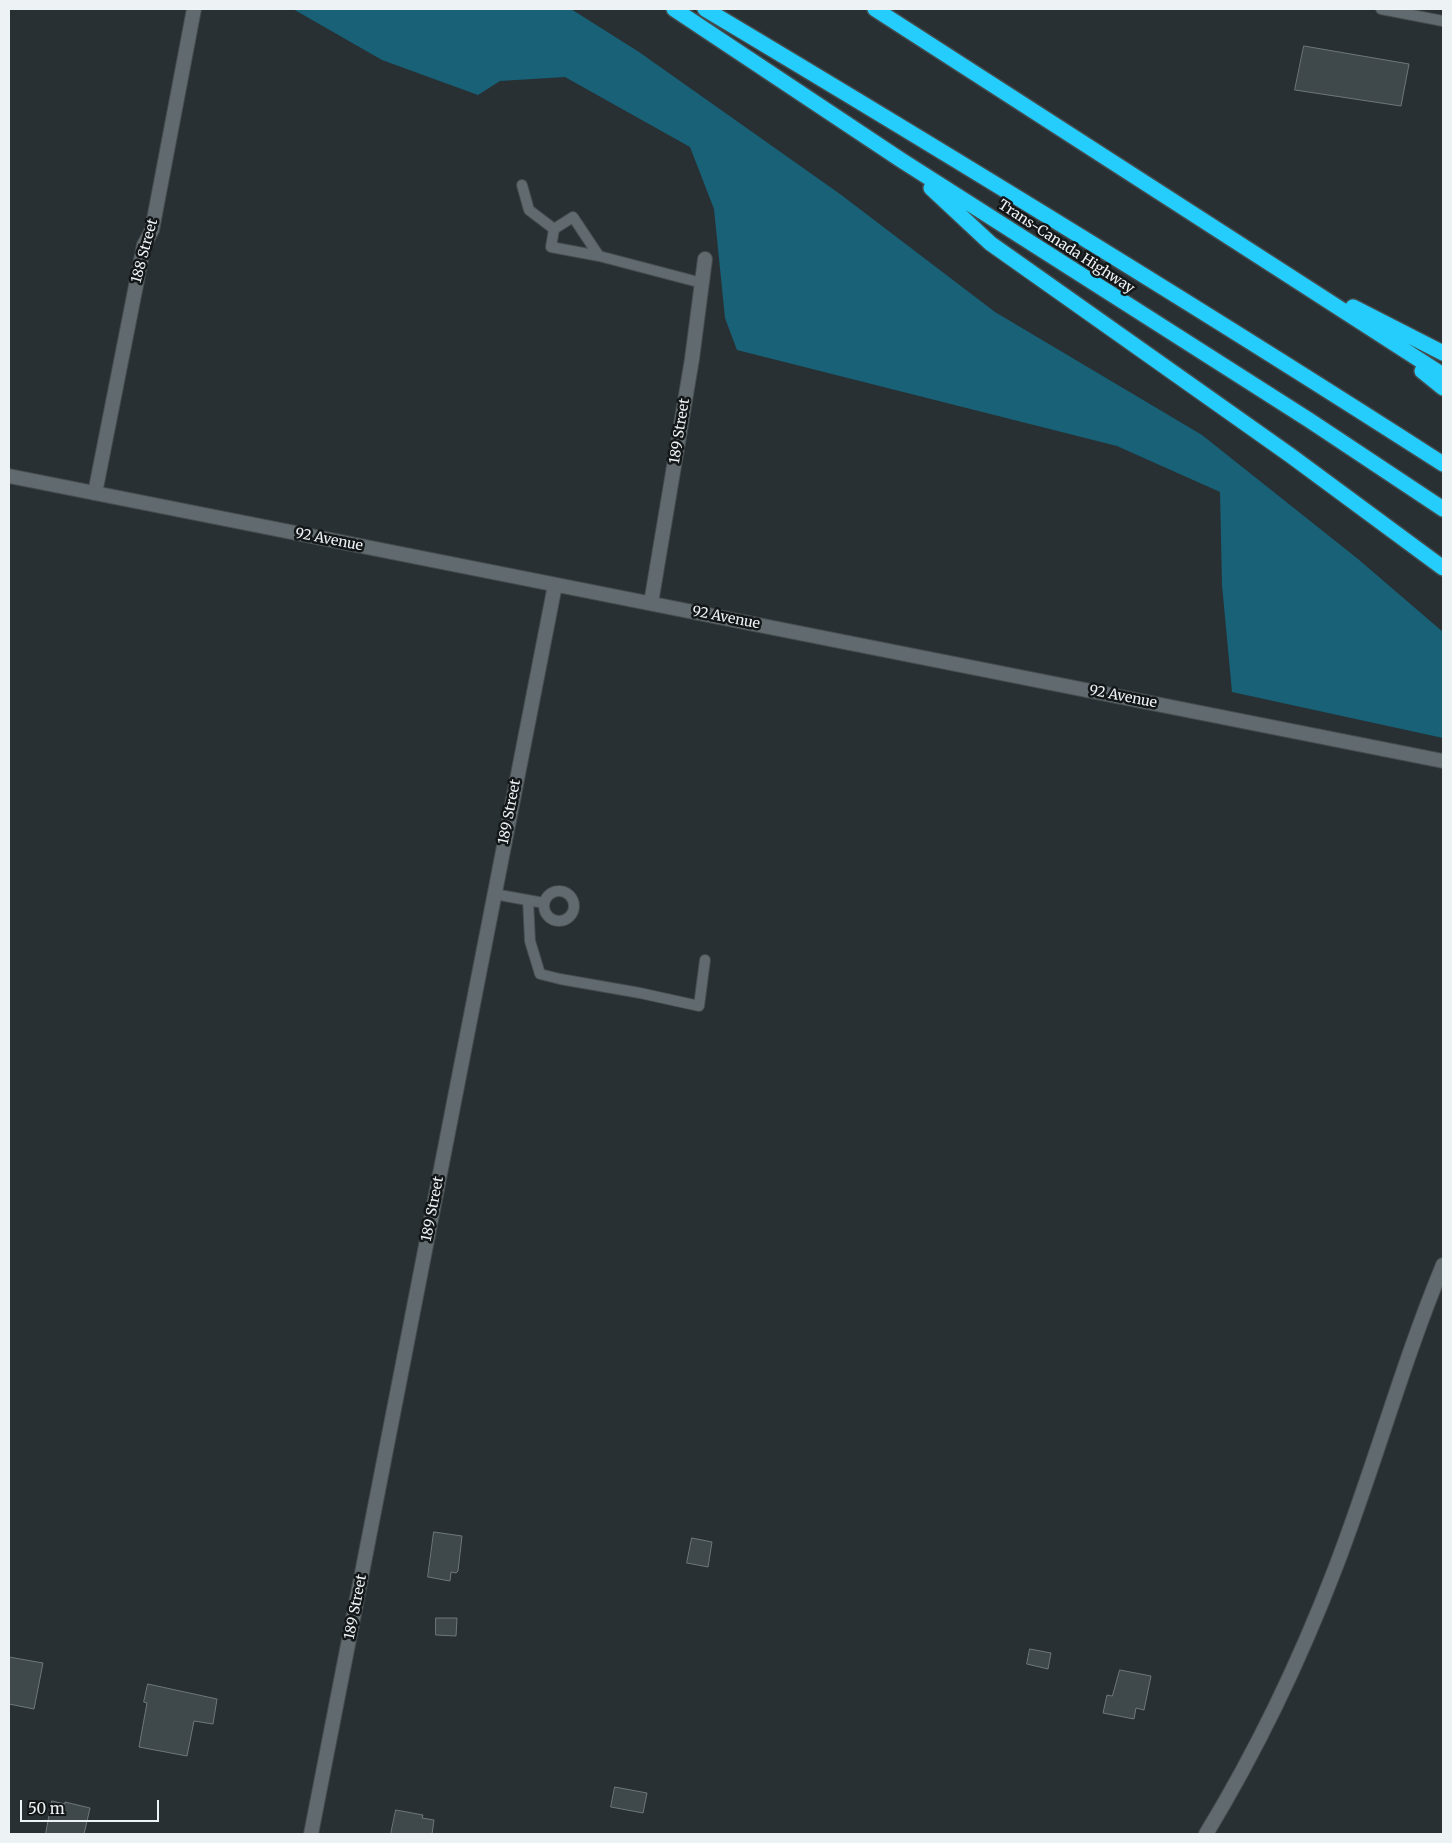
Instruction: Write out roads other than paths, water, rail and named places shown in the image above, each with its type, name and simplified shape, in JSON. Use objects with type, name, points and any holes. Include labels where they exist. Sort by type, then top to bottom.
[{"type":"highway","name":"Trans-Canada Highway","points":[[674,9],[901,160],[1308,420],[1443,509]]},
{"type":"highway","name":"Trans-Canada Highway","points":[[705,9],[818,76],[1308,378],[1443,464]]},
{"type":"highway","points":[[875,9],[1443,375]]},
{"type":"highway","points":[[901,160],[990,242],[1282,449],[1443,568]]},
{"type":"highway","points":[[1275,267],[1443,353]]},
{"type":"highway","points":[[1362,323],[1443,388]]},
{"type":"street","name":"188 Street","points":[[95,493],[144,245],[152,230],[194,9]]},
{"type":"street","name":"189 Street","points":[[651,603],[692,359],[705,259]]},
{"type":"street","name":"92 Avenue","points":[[9,476],[1443,761]]},
{"type":"street","name":"189 Street","points":[[311,1834],[555,585]]},
{"type":"street","points":[[1206,1834],[1232,1792],[1289,1678],[1335,1568],[1411,1348],[1443,1265]]},
{"type":"lane","points":[[1381,9],[1443,21]]},
{"type":"lane","points":[[522,185],[529,210],[554,229]]},
{"type":"lane","points":[[599,256],[573,217],[554,229],[551,248],[599,256],[702,283]]},
{"type":"lane","points":[[494,894],[544,903]]},
{"type":"lane","points":[[528,900],[530,941],[540,974],[560,980],[640,993],[699,1006],[705,960]]}]
